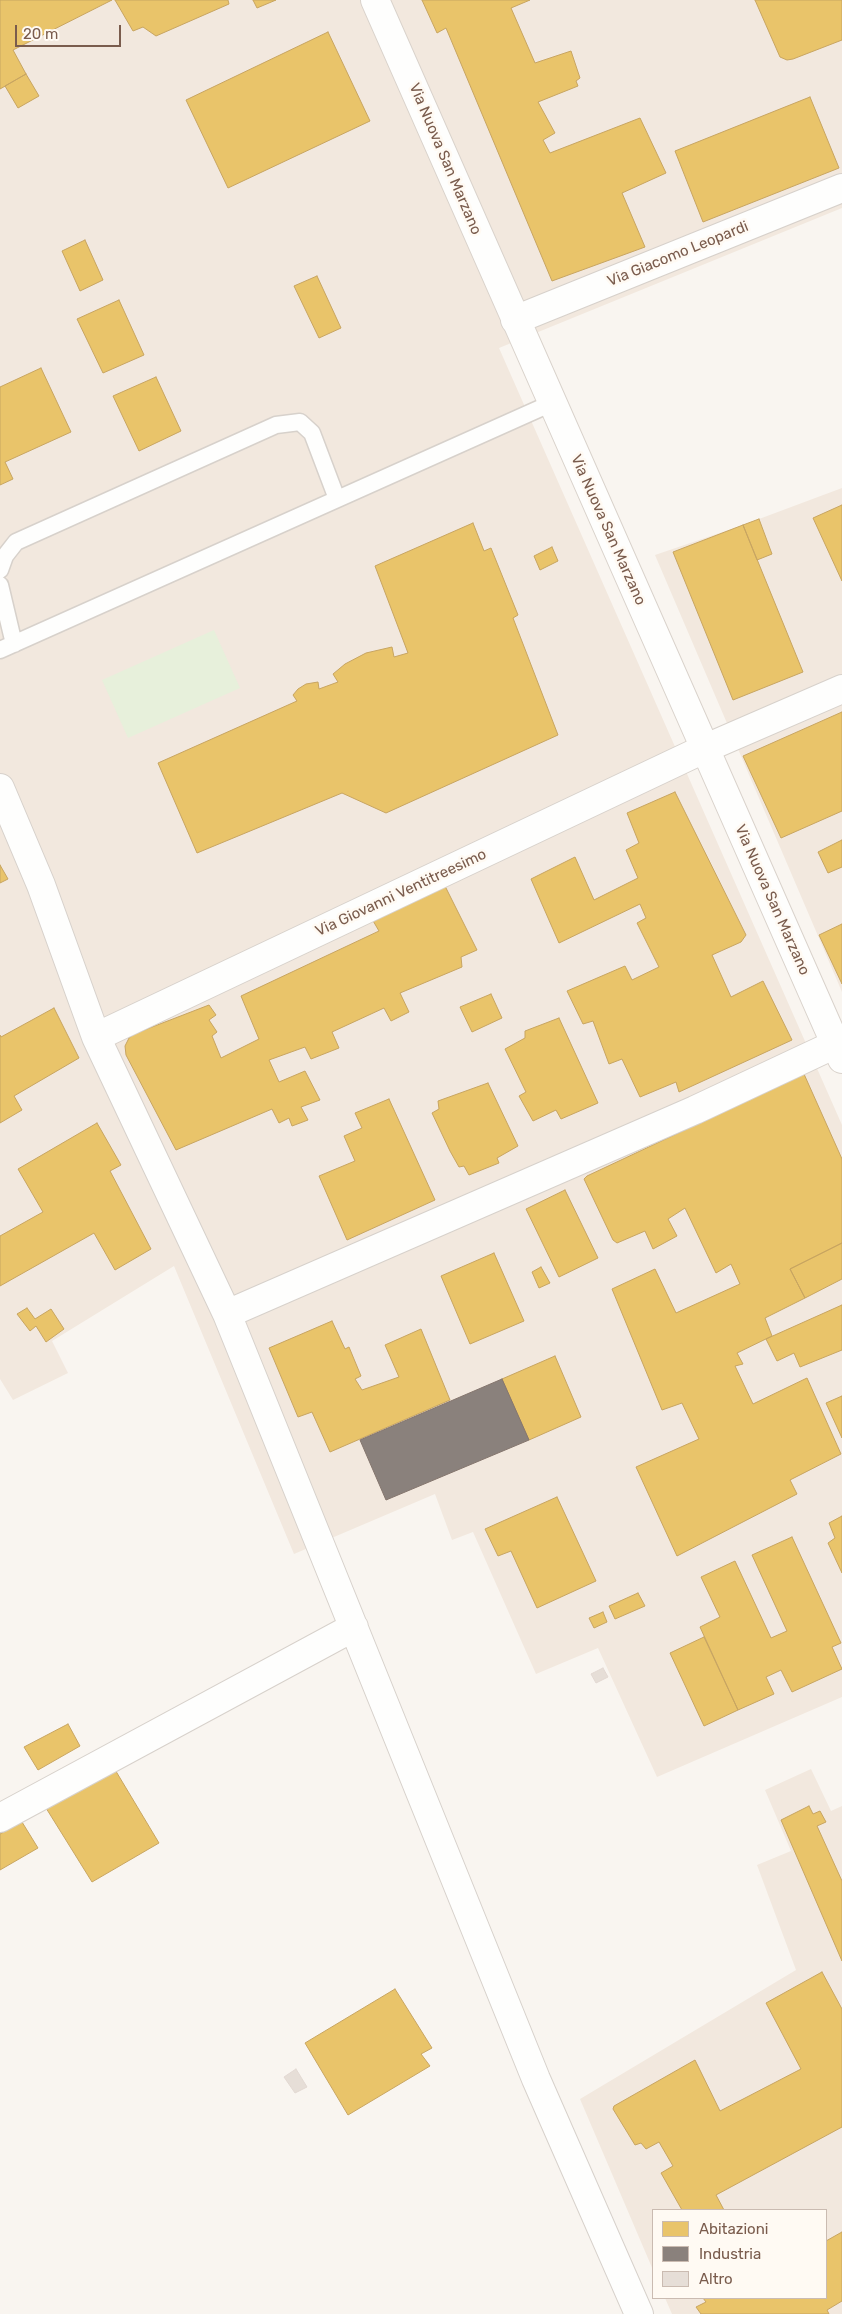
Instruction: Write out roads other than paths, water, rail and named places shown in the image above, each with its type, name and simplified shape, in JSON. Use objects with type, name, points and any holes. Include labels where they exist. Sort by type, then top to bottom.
[{"type":"street","name":"Via Nuova San Marzano","points":[[375,0],[515,320],[840,1048]]},
{"type":"street","name":"Via Giacomo Leopardi","points":[[515,320],[842,188]]},
{"type":"street","name":"Via Giovanni Ventitreesimo","points":[[96,1037],[706,748],[842,688]]},
{"type":"street","points":[[0,788],[41,885],[96,1037],[227,1314],[536,2079],[639,2314]]},
{"type":"street","points":[[227,1314],[840,1048]]},
{"type":"street","points":[[0,1818],[354,1627]]},
{"type":"lane","points":[[0,585],[7,647],[552,403]]},
{"type":"lane","points":[[0,570],[4,556],[16,542],[276,425],[300,422],[312,433],[337,499]]}]
